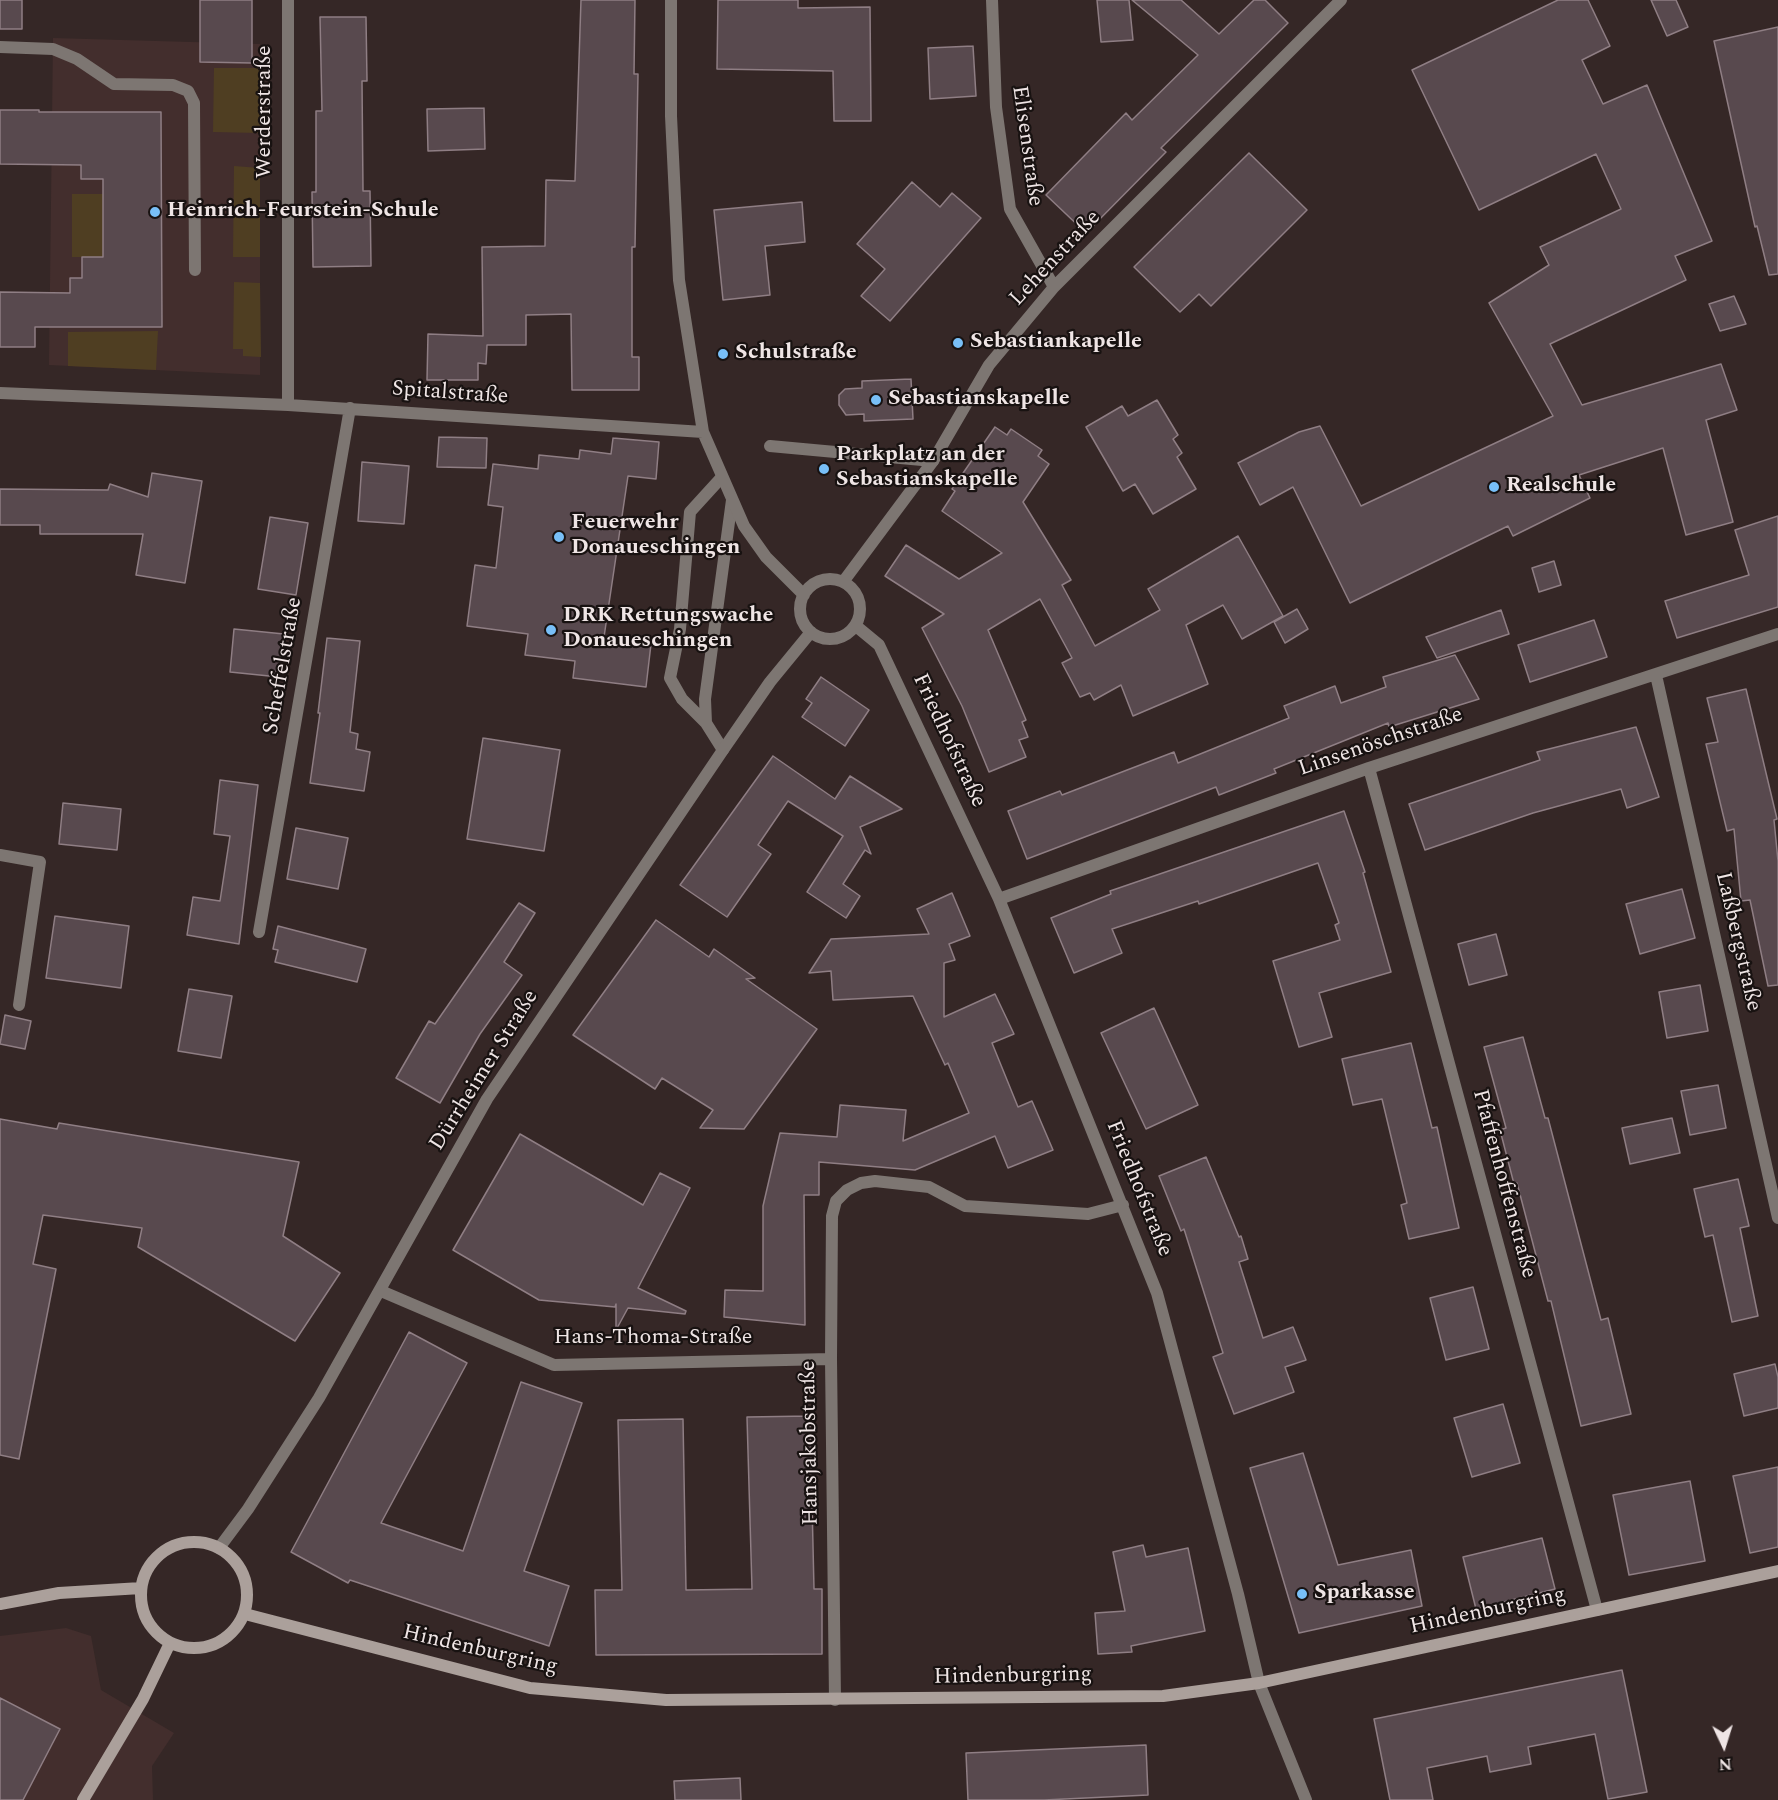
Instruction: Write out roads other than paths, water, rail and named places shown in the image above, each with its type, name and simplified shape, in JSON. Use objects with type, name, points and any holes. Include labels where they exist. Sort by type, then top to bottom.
[{"type":"main road","points":[[190,1541],[207,1543],[219,1548],[241,1568],[249,1592],[245,1614],[231,1634],[210,1646],[182,1647],[170,1643],[154,1631],[146,1620],[141,1604],[141,1588],[145,1573],[156,1557],[172,1546],[190,1541]]},
{"type":"main road","name":"Hindenburgring","points":[[245,1614],[530,1688],[666,1700],[1163,1695],[1259,1683],[1778,1571]]},
{"type":"main road","points":[[0,1604],[59,1593],[141,1588]]},
{"type":"main road","points":[[83,1800],[144,1699],[170,1643]]},
{"type":"street","name":"Werderstraße","points":[[288,0],[288,405]]},
{"type":"street","points":[[671,0],[671,116],[679,280],[703,432],[721,478],[744,526],[765,557],[804,595]]},
{"type":"street","name":"Elisenstraße","points":[[992,0],[996,107],[1010,209],[1054,287]]},
{"type":"street","name":"Lehenstraße","points":[[843,582],[933,461],[989,365],[1054,287],[1341,0]]},
{"type":"street","points":[[0,47],[53,49],[78,59],[114,84],[173,85],[188,91],[194,103],[195,270]]},
{"type":"street","name":"Spitalstraße","points":[[0,393],[350,408],[703,432]]},
{"type":"street","name":"Scheffelstraße","points":[[259,932],[350,408]]},
{"type":"street","points":[[770,446],[933,461]]},
{"type":"street","points":[[721,478],[690,512],[680,629],[669,678],[682,699],[706,723],[723,750]]},
{"type":"street","points":[[706,723],[705,699],[732,500]]},
{"type":"street","points":[[821,581],[843,582],[853,590],[859,601],[860,614],[856,626],[847,634],[835,639],[822,638],[811,633],[801,615],[804,595],[821,581]]},
{"type":"street","name":"Friedhofstraße","points":[[856,626],[879,645],[999,899],[1157,1293],[1238,1594],[1259,1683],[1306,1800]]},
{"type":"street","name":"Dürrheimer Straße","points":[[219,1548],[248,1509],[320,1398],[487,1099],[770,682],[811,633]]},
{"type":"street","name":"Linsenöschstraße","points":[[999,899],[1369,768],[1778,634]]},
{"type":"street","name":"Laßbergstraße","points":[[1656,675],[1778,1218]]},
{"type":"street","name":"Pfaffenhoffenstraße","points":[[1369,768],[1596,1610]]},
{"type":"street","points":[[0,855],[40,862],[19,1005]]},
{"type":"street","name":"Hansjakobstraße","points":[[835,1700],[831,1359],[832,1216],[836,1201],[847,1190],[861,1183],[886,1182],[929,1187],[965,1206],[1088,1214],[1123,1205]]},
{"type":"street","name":"Hans-Thoma-Straße","points":[[381,1291],[554,1365],[831,1359]]},
{"type":"place","name":"Heinrich-Feurstein-Schule","points":[[155,212]]},
{"type":"place","name":"Sebastiankapelle","points":[[958,343]]},
{"type":"place","name":"Schulstraße","points":[[723,354]]},
{"type":"place","name":"Sebastianskapelle","points":[[876,400]]},
{"type":"place","name":"Parkplatz an der Sebastianskapelle","points":[[824,469]]},
{"type":"place","name":"Realschule","points":[[1494,487]]},
{"type":"place","name":"Feuerwehr Donaueschingen","points":[[559,537]]},
{"type":"place","name":"DRK Rettungswache Donaueschingen","points":[[551,630]]},
{"type":"place","name":"Sparkasse","points":[[1302,1594]]}]
